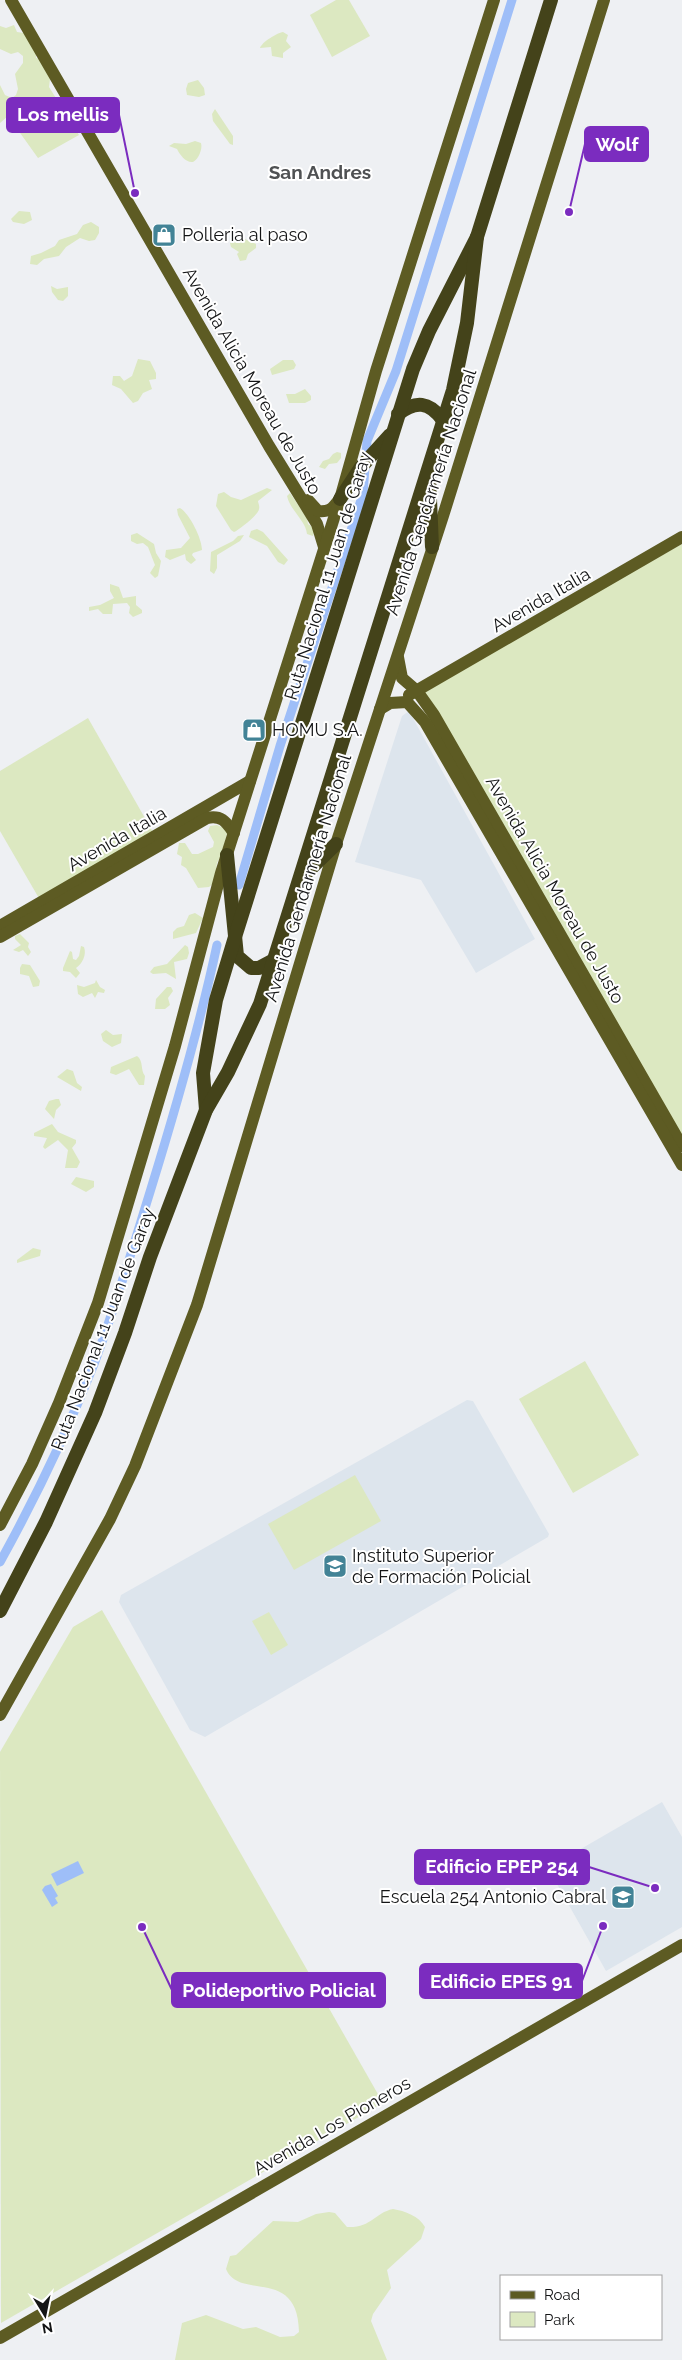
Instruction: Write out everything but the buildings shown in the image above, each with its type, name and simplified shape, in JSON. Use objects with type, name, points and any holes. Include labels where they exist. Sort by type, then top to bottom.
[{"type":"highway","name":"Ruta Nacional 11 Juan de Garay","points":[[0,1611],[64,1483],[95,1413],[128,1325],[150,1257],[206,1110],[228,1072],[260,1004],[461,358],[477,237],[551,0]]},
{"type":"highway","name":"Ruta Nacional 11 Juan de Garay","points":[[206,1110],[203,1074],[216,1000],[235,937],[398,414],[429,330],[477,237]]},
{"type":"highway","points":[[398,414],[406,407],[422,404],[435,410],[442,419]]},
{"type":"highway","points":[[340,499],[361,467],[394,430]]},
{"type":"highway","points":[[428,466],[432,547]]},
{"type":"highway","points":[[300,878],[336,844]]},
{"type":"highway","points":[[228,855],[237,956],[251,968],[259,968],[274,960]]},
{"type":"main road","name":"Avenida Alicia Moreau de Justo","points":[[11,0],[274,455],[317,524],[324,548]]},
{"type":"main road","name":"Avenida Alicia Moreau de Justo","points":[[20,0],[308,500],[318,511],[325,512],[332,510],[340,499]]},
{"type":"main road","points":[[0,1525],[32,1464],[59,1403],[98,1303],[140,1167],[234,833],[340,499],[376,371],[494,0]]},
{"type":"main road","name":"Avenida Gendarmería Nacional","points":[[0,1715],[84,1570],[135,1466],[197,1305],[336,844],[398,655],[604,0]]},
{"type":"main road","name":"Avenida Italia","points":[[380,709],[417,691],[682,537]]},
{"type":"main road","name":"Avenida Alicia Moreau de Justo","points":[[398,655],[402,678],[417,691],[434,716],[682,1146]]},
{"type":"main road","name":"Avenida Alicia Moreau de Justo","points":[[397,702],[410,704],[425,722],[682,1165]]},
{"type":"main road","name":"Avenida Italia","points":[[0,926],[250,781]]},
{"type":"main road","name":"Avenida Italia","points":[[0,937],[207,818],[217,816],[224,819],[234,833]]},
{"type":"main road","name":"Avenida Los Pioneros","points":[[0,2338],[682,1945]]},
{"type":"shaded area","points":[[409,711],[535,939],[476,973],[421,880],[355,862],[402,716]]},
{"type":"shaded area","name":"Instituto Superior de Formación Policial","points":[[467,1400],[473,1401],[549,1534],[548,1537],[205,1737],[190,1730],[119,1602],[121,1595]]},
{"type":"shaded area","name":"Escuela 254 Antonio Cabral","points":[[662,1802],[682,1837],[682,1927],[606,1971],[548,1868]]},
{"type":"green space","points":[[336,0],[349,0],[370,36],[332,57],[310,15]]},
{"type":"green space","points":[[14,25],[17,32],[24,33],[36,53],[36,58],[41,59],[50,79],[49,87],[79,135],[38,158],[8,116],[0,123],[0,85],[5,95],[12,98],[16,95],[18,89],[15,74],[23,63],[23,56],[18,52],[11,54],[0,49],[0,26],[6,28]]},
{"type":"green space","points":[[283,32],[288,35],[286,41],[291,47],[283,53],[283,58],[272,56],[271,47],[260,48],[270,38]]},
{"type":"green space","points":[[198,80],[204,88],[205,95],[199,97],[187,95],[188,83]]},
{"type":"green space","points":[[215,109],[233,136],[233,145],[230,144],[213,121],[212,114]]},
{"type":"green space","points":[[195,141],[201,143],[201,151],[193,162],[186,160],[177,149],[169,146],[174,143],[186,144]]},
{"type":"green space","points":[[19,211],[30,212],[32,220],[24,224],[13,222],[11,219]]},
{"type":"green space","points":[[91,222],[99,227],[99,233],[95,240],[89,241],[80,238],[66,247],[59,256],[44,259],[37,265],[30,264],[31,256],[55,246],[59,240],[77,234],[83,225]]},
{"type":"green space","points":[[235,239],[245,239],[256,244],[256,248],[248,254],[246,260],[240,261],[237,254],[239,252],[231,247],[230,243]]},
{"type":"green space","points":[[51,286],[57,289],[68,287],[68,296],[63,301],[58,300],[52,292]]},
{"type":"green space","points":[[138,359],[150,361],[156,373],[156,379],[149,380],[152,389],[143,393],[138,401],[133,403],[121,389],[112,385],[113,376],[120,376],[124,381],[132,376]]},
{"type":"green space","points":[[283,360],[293,360],[296,365],[294,369],[272,375],[270,369]]},
{"type":"green space","points":[[305,389],[311,396],[311,400],[305,403],[289,403],[286,394],[295,394]]},
{"type":"green space","points":[[337,452],[341,453],[341,458],[337,463],[329,464],[325,469],[319,467],[323,461],[329,459]]},
{"type":"green space","points":[[267,488],[272,490],[258,501],[259,508],[256,514],[237,531],[231,530],[216,506],[218,494],[224,492],[231,497],[241,500]]},
{"type":"green space","points":[[290,493],[307,518],[308,524],[315,529],[313,536],[307,534],[304,525],[291,506],[287,496]]},
{"type":"green space","points":[[180,508],[198,533],[202,550],[193,553],[192,555],[196,560],[191,564],[186,560],[185,554],[170,560],[165,557],[166,550],[181,548],[190,538],[178,515],[177,509]]},
{"type":"green space","points":[[257,529],[263,532],[288,560],[284,565],[278,562],[267,546],[249,537],[251,531]]},
{"type":"green space","points":[[137,533],[154,544],[156,553],[161,561],[158,576],[155,578],[150,573],[155,565],[148,547],[143,543],[137,544],[131,541],[131,535]]},
{"type":"green space","points":[[244,535],[240,541],[217,555],[217,568],[214,574],[210,571],[211,552],[233,541],[238,536]]},
{"type":"green space","points":[[682,544],[682,1146],[420,690]]},
{"type":"green space","points":[[110,584],[119,587],[123,598],[136,596],[136,605],[142,610],[142,613],[133,617],[129,613],[130,607],[127,603],[113,604],[112,614],[103,614],[98,609],[89,611],[89,607],[100,605],[114,598],[110,591]]},
{"type":"green space","points":[[88,718],[154,834],[40,900],[0,831],[0,771]]},
{"type":"green space","points":[[217,825],[228,830],[222,853],[217,863],[214,883],[209,887],[198,888],[186,868],[181,865],[182,857],[177,854],[179,843],[185,843],[192,854],[198,854],[213,847],[214,842],[208,831],[210,826]]},
{"type":"green space","points":[[195,913],[203,918],[196,933],[173,939],[173,932],[177,928],[184,926],[189,915]]},
{"type":"green space","points":[[20,934],[29,943],[28,947],[31,952],[28,956],[23,950],[19,952],[13,950],[21,945],[15,939],[15,936]]},
{"type":"green space","points":[[185,945],[188,947],[189,953],[187,959],[174,962],[176,979],[166,973],[153,974],[150,972],[154,967],[167,964]]},
{"type":"green space","points":[[81,946],[84,947],[85,953],[82,962],[76,968],[80,973],[76,978],[70,972],[63,971],[63,968],[70,951],[72,952],[73,959],[76,960]]},
{"type":"green space","points":[[22,964],[30,965],[40,981],[39,986],[33,987],[29,976],[20,974]]},
{"type":"green space","points":[[96,980],[100,987],[105,990],[104,993],[98,992],[95,998],[92,993],[83,997],[78,994],[77,985],[84,987],[95,983]]},
{"type":"green space","points":[[167,987],[171,987],[173,991],[168,998],[170,1005],[165,1009],[155,1009],[156,999]]},
{"type":"green space","points":[[106,1030],[113,1035],[122,1034],[121,1043],[112,1047],[103,1041],[101,1034]]},
{"type":"green space","points":[[137,1056],[145,1076],[144,1085],[139,1085],[129,1069],[116,1075],[110,1073],[111,1067]]},
{"type":"green space","points":[[67,1069],[73,1071],[77,1083],[82,1087],[81,1091],[57,1077]]},
{"type":"green space","points":[[59,1099],[61,1105],[56,1110],[54,1119],[45,1109],[49,1101]]},
{"type":"green space","points":[[52,1124],[58,1132],[76,1140],[72,1148],[80,1162],[77,1168],[65,1168],[68,1150],[58,1140],[45,1149],[43,1147],[47,1138],[34,1136],[34,1133]]},
{"type":"green space","points":[[76,1177],[94,1181],[94,1187],[86,1192],[71,1184]]},
{"type":"green space","points":[[33,1248],[41,1250],[40,1256],[17,1263],[17,1260]]},
{"type":"green space","points":[[585,1361],[639,1455],[573,1493],[519,1399]]},
{"type":"green space","points":[[355,1475],[381,1521],[294,1570],[268,1524]]},
{"type":"green space","points":[[102,1610],[383,2103],[1,2323],[0,1752],[73,1627]]},
{"type":"green space","points":[[269,1612],[288,1645],[271,1655],[252,1621]]},
{"type":"green space","points":[[393,2209],[411,2215],[425,2227],[421,2239],[387,2270],[391,2288],[373,2314],[371,2321],[387,2360],[175,2360],[182,2323],[206,2315],[243,2329],[256,2327],[280,2337],[294,2336],[299,2332],[296,2312],[289,2299],[279,2292],[243,2283],[233,2278],[226,2269],[230,2256],[236,2255],[273,2221],[298,2222],[316,2214],[329,2212],[335,2213],[347,2227],[355,2227],[368,2223],[381,2214]]},
{"type":"water","points":[[78,1861],[84,1873],[57,1886],[51,1874]]},
{"type":"water","points":[[51,1884],[58,1896],[55,1898],[58,1903],[52,1907],[42,1890],[45,1886]]},
{"type":"waterway","points":[[366,455],[367,441],[396,371],[512,0]]},
{"type":"waterway","points":[[239,885],[280,746],[363,494],[365,468]]},
{"type":"waterway","points":[[0,1562],[62,1440],[102,1343],[177,1100],[217,945]]},
{"type":"place","name":"Los mellis","points":[[135,193]]},
{"type":"place","name":"Wolf","points":[[569,212]]},
{"type":"place","name":"Polleria al paso","points":[[164,235]]},
{"type":"place","name":"HOMU S.A.","points":[[254,730]]},
{"type":"place","name":"Instituto Superior de Formación Policial","points":[[335,1566]]},
{"type":"place","name":"Edificio EPEP 254","points":[[655,1888]]},
{"type":"place","name":"Escuela 254 Antonio Cabral","points":[[623,1897]]},
{"type":"place","name":"Edificio EPES 91","points":[[603,1926]]},
{"type":"place","name":"Polideportivo Policial","points":[[142,1927]]},
{"type":"district","name":"San Andres","points":[[320,172]]}]
